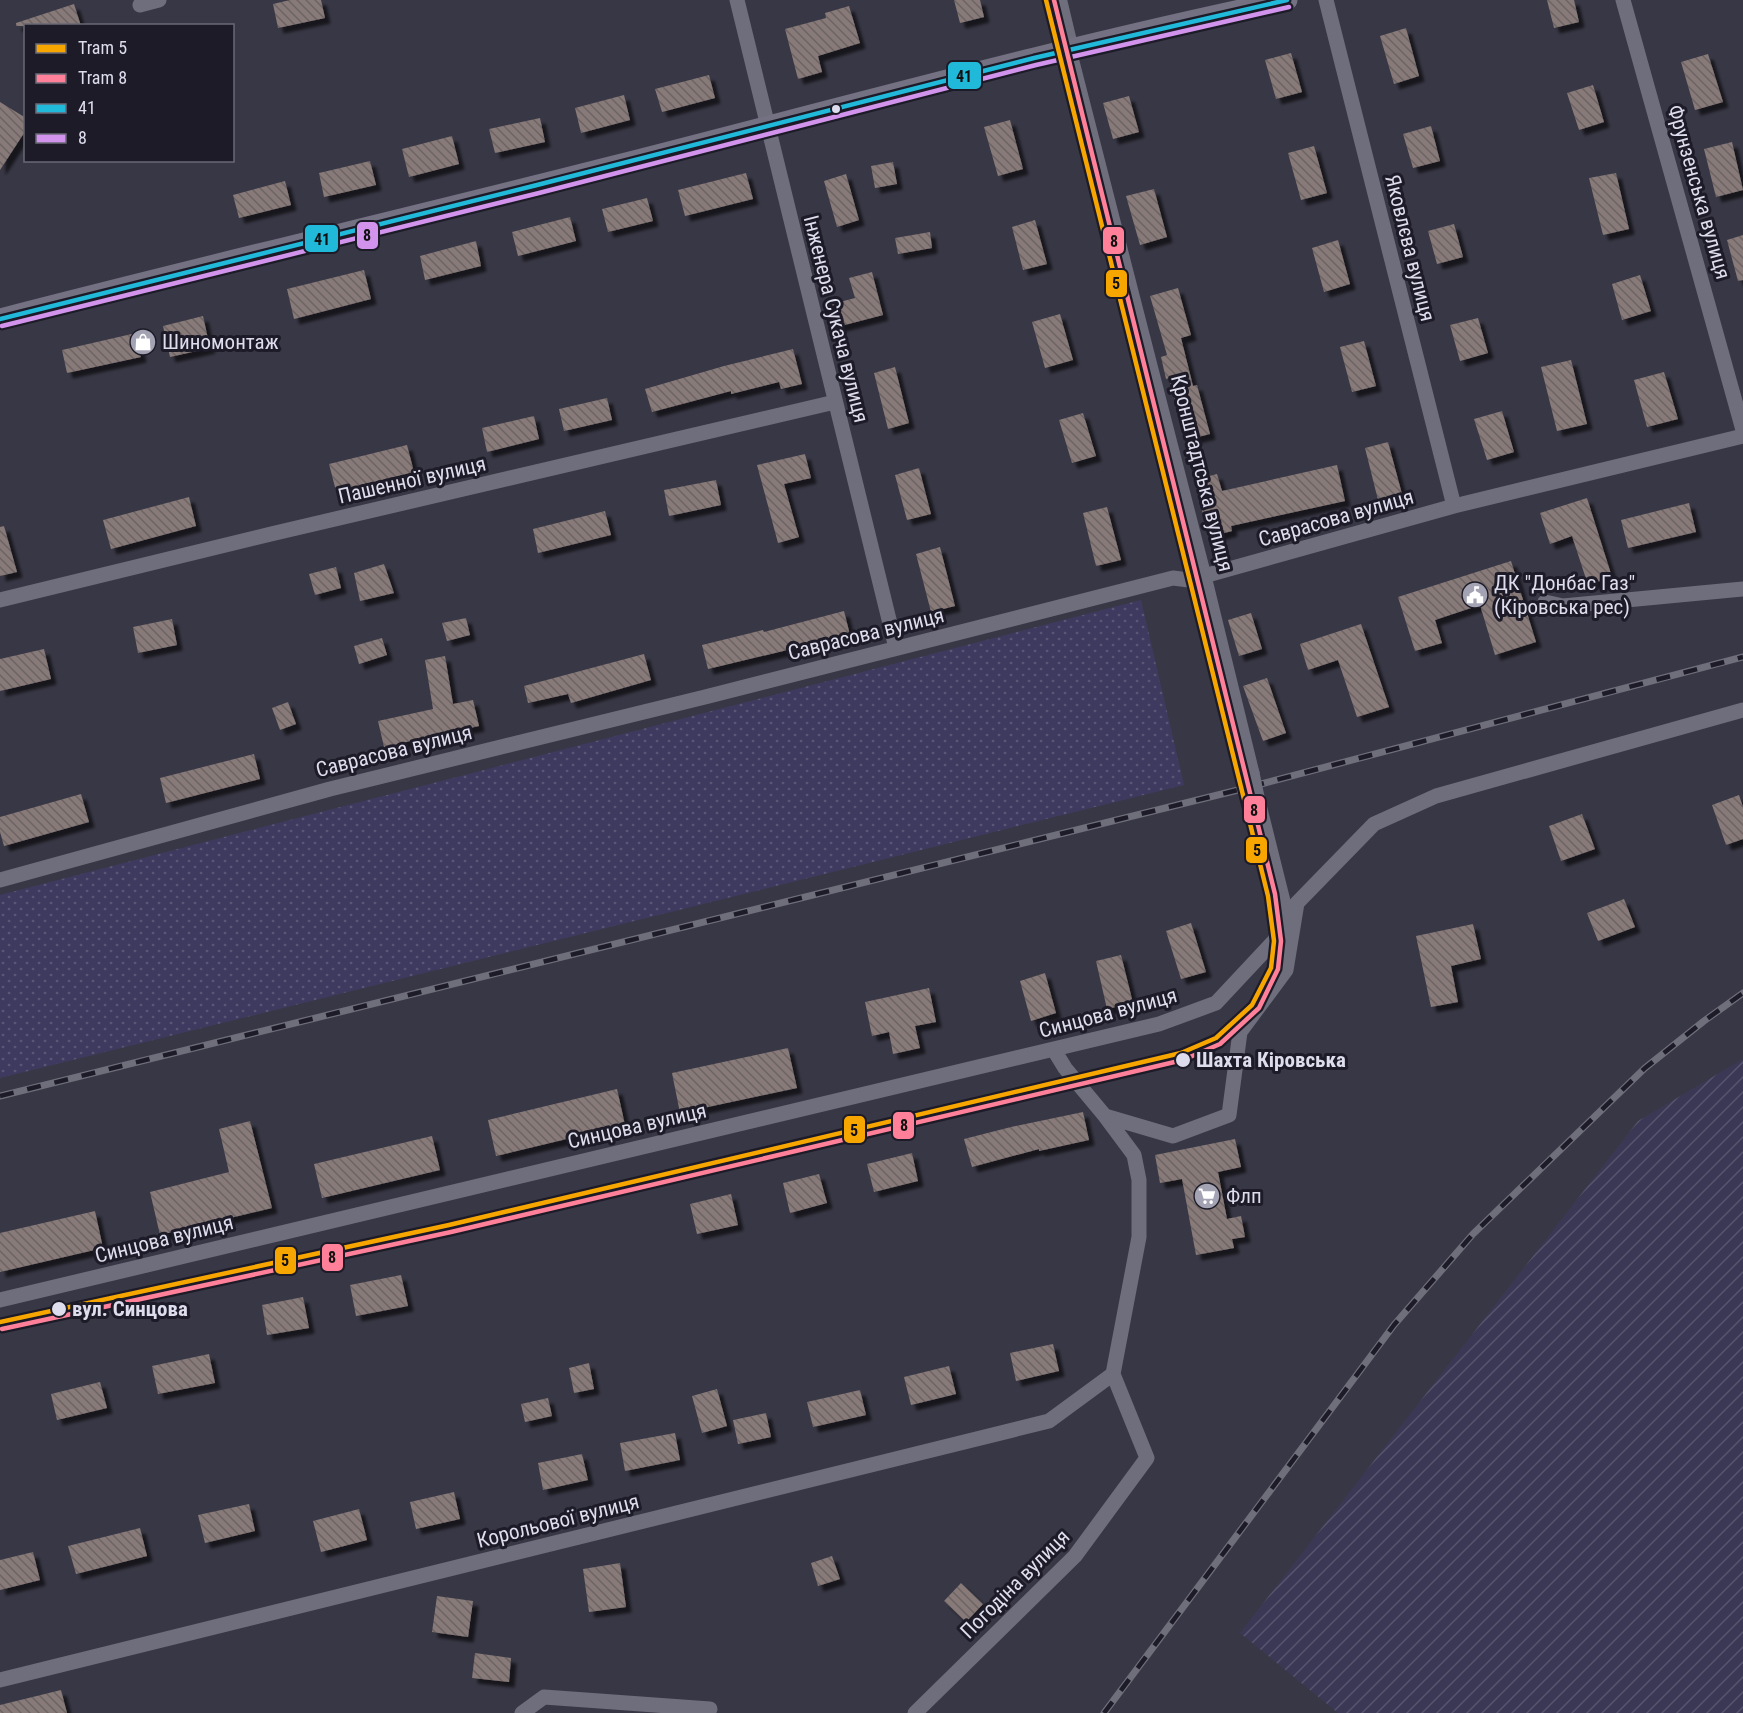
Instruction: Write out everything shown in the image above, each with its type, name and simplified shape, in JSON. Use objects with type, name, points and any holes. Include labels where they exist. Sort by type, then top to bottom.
[{"type":"main road","points":[[0,319],[206,266],[573,177],[1069,50],[1287,0]]},
{"type":"street","points":[[140,4],[159,0]]},
{"type":"street","name":"Інженера Сукача вулиця","points":[[737,0],[896,648]]},
{"type":"street","name":"Кронштадтська вулиця","points":[[1057,0],[1204,576],[1284,905],[1280,931],[1262,954]]},
{"type":"street","name":"Яковлєва вулиця","points":[[1326,0],[1454,506]]},
{"type":"street","name":"Фрунзенська вулиця","points":[[1623,0],[1743,430]]},
{"type":"street","name":"Пашенної вулиця","points":[[0,600],[835,402]]},
{"type":"street","name":"Саврасова вулиця","points":[[0,880],[330,789],[1173,578],[1189,580],[1454,506],[1743,436]]},
{"type":"street","points":[[1545,602],[1563,606],[1743,589]]},
{"type":"street","points":[[1105,1116],[1173,1136],[1229,1115],[1240,1032],[1286,970],[1297,903],[1374,824],[1436,796],[1743,710]]},
{"type":"street","name":"Синцова вулиця","points":[[0,1300],[433,1195],[1159,1024],[1216,1003],[1262,954]]},
{"type":"street","points":[[1054,1050],[1065,1068],[1134,1155],[1139,1180],[1139,1237],[1113,1374]]},
{"type":"street","name":"Корольової вулиця","points":[[0,1680],[1049,1420],[1113,1374]]},
{"type":"street","name":"Погодіна вулиця","points":[[915,1713],[1075,1556],[1147,1458],[1113,1374]]},
{"type":"street","points":[[522,1713],[544,1697],[710,1709]]},
{"type":"shaded area","points":[[1141,600],[1184,785],[0,1078],[0,895]]},
{"type":"shaded area","points":[[1743,1059],[1743,1713],[1338,1713],[1240,1633],[1638,1121]]},
{"type":"building","points":[[290,0],[321,0],[325,18],[278,28],[273,4]]},
{"type":"building","points":[[954,0],[980,0],[984,17],[960,23]]},
{"type":"building","points":[[1547,0],[1574,0],[1579,22],[1554,28]]},
{"type":"building","points":[[74,4],[80,24],[16,26],[16,23]]},
{"type":"building","points":[[849,6],[860,43],[818,56],[822,72],[798,79],[785,29],[826,18],[825,13]]},
{"type":"building","points":[[1406,28],[1419,76],[1394,84],[1380,36]]},
{"type":"building","points":[[1291,53],[1302,92],[1276,99],[1265,60]]},
{"type":"building","points":[[1708,54],[1723,102],[1695,110],[1681,62]]},
{"type":"building","points":[[709,75],[715,98],[662,112],[655,89]]},
{"type":"building","points":[[1593,85],[1604,122],[1579,130],[1567,93]]},
{"type":"building","points":[[624,95],[630,120],[581,133],[575,108]]},
{"type":"building","points":[[1129,96],[1139,132],[1113,139],[1103,103]]},
{"type":"building","points":[[0,102],[24,117],[24,133],[0,170]]},
{"type":"building","points":[[540,118],[545,142],[495,153],[489,129]]},
{"type":"building","points":[[1010,120],[1023,169],[998,176],[984,127]]},
{"type":"building","points":[[1431,126],[1440,161],[1413,168],[1403,134]]},
{"type":"building","points":[[452,136],[459,164],[409,177],[402,149]]},
{"type":"building","points":[[1732,142],[1743,190],[1716,197],[1704,149]]},
{"type":"building","points":[[1314,146],[1327,193],[1301,200],[1288,153]]},
{"type":"building","points":[[370,161],[376,185],[324,197],[319,173]]},
{"type":"building","points":[[893,162],[897,184],[875,188],[871,166]]},
{"type":"building","points":[[746,173],[753,199],[685,216],[678,190]]},
{"type":"building","points":[[1616,173],[1629,229],[1603,235],[1589,178]]},
{"type":"building","points":[[846,174],[859,220],[837,227],[824,181]]},
{"type":"building","points":[[285,181],[291,205],[239,218],[233,195]]},
{"type":"building","points":[[1154,189],[1167,237],[1140,245],[1126,196]]},
{"type":"building","points":[[647,198],[653,221],[608,232],[602,209]]},
{"type":"building","points":[[570,217],[576,241],[518,256],[512,232]]},
{"type":"building","points":[[1035,220],[1047,264],[1023,270],[1012,227]]},
{"type":"building","points":[[1454,224],[1463,257],[1437,264],[1428,231]]},
{"type":"building","points":[[930,232],[932,248],[898,254],[895,238]]},
{"type":"building","points":[[1743,235],[1743,280],[1738,281],[1727,240]]},
{"type":"building","points":[[1338,240],[1350,284],[1324,292],[1312,248]]},
{"type":"building","points":[[476,241],[481,266],[425,280],[420,256]]},
{"type":"building","points":[[364,270],[371,299],[294,319],[287,289]]},
{"type":"building","points":[[872,272],[883,315],[837,327],[832,304],[855,298],[849,278]]},
{"type":"building","points":[[1640,275],[1651,311],[1622,320],[1612,284]]},
{"type":"building","points":[[1178,288],[1191,335],[1181,338],[1193,386],[1197,385],[1210,434],[1186,440],[1169,378],[1166,379],[1161,357],[1167,355],[1150,296]]},
{"type":"building","points":[[1060,314],[1073,360],[1045,368],[1032,322]]},
{"type":"building","points":[[203,316],[210,348],[170,357],[163,326]]},
{"type":"building","points":[[1478,318],[1488,353],[1460,361],[1450,325]]},
{"type":"building","points":[[136,333],[141,357],[67,373],[62,350]]},
{"type":"building","points":[[1364,341],[1376,386],[1352,392],[1340,347]]},
{"type":"building","points":[[793,349],[802,384],[781,389],[779,382],[731,394],[731,391],[652,412],[645,389]]},
{"type":"building","points":[[1571,360],[1587,424],[1557,431],[1541,367]]},
{"type":"building","points":[[895,367],[909,423],[888,429],[874,373]]},
{"type":"building","points":[[1664,372],[1678,419],[1647,427],[1634,380]]},
{"type":"building","points":[[607,398],[612,420],[564,431],[559,409]]},
{"type":"building","points":[[1502,411],[1514,452],[1487,460],[1474,419]]},
{"type":"building","points":[[1083,413],[1096,456],[1072,463],[1059,420]]},
{"type":"building","points":[[534,416],[539,439],[487,452],[482,428]]},
{"type":"building","points":[[1388,442],[1402,494],[1378,500],[1365,448]]},
{"type":"building","points":[[407,445],[414,472],[336,491],[329,464]]},
{"type":"building","points":[[805,454],[811,478],[784,484],[799,537],[778,543],[757,465]]},
{"type":"building","points":[[1337,465],[1345,501],[1231,526],[1232,531],[1209,537],[1194,480],[1217,474],[1222,491]]},
{"type":"building","points":[[919,468],[931,514],[907,520],[895,475]]},
{"type":"building","points":[[716,480],[721,505],[669,516],[664,490]]},
{"type":"building","points":[[189,497],[196,526],[111,549],[103,520]]},
{"type":"building","points":[[1587,498],[1612,577],[1588,585],[1572,536],[1550,544],[1540,513]]},
{"type":"building","points":[[1689,503],[1696,532],[1628,548],[1621,520]]},
{"type":"building","points":[[1107,507],[1121,560],[1096,566],[1083,513]]},
{"type":"building","points":[[605,511],[611,535],[538,553],[533,529]]},
{"type":"building","points":[[4,526],[17,572],[0,576],[0,527]]},
{"type":"building","points":[[940,547],[955,606],[931,612],[916,554]]},
{"type":"building","points":[[1511,561],[1536,642],[1495,655],[1480,605],[1435,620],[1442,643],[1415,651],[1398,597]]},
{"type":"building","points":[[384,564],[394,593],[360,601],[354,573]]},
{"type":"building","points":[[336,567],[341,588],[315,595],[309,574]]},
{"type":"building","points":[[844,611],[850,635],[708,669],[702,645]]},
{"type":"building","points":[[1251,613],[1262,649],[1239,656],[1228,620]]},
{"type":"building","points":[[466,618],[470,635],[447,641],[442,623]]},
{"type":"building","points":[[172,619],[177,645],[138,653],[133,627]]},
{"type":"building","points":[[1361,624],[1389,707],[1357,717],[1338,660],[1308,670],[1300,644]]},
{"type":"building","points":[[382,638],[387,655],[359,664],[354,646]]},
{"type":"building","points":[[44,649],[51,679],[0,691],[0,659]]},
{"type":"building","points":[[644,654],[651,680],[571,703],[568,694],[528,703],[524,686]]},
{"type":"building","points":[[445,656],[453,704],[473,700],[479,726],[384,747],[378,721],[433,709],[425,660]]},
{"type":"building","points":[[1267,678],[1286,733],[1263,741],[1243,686]]},
{"type":"building","points":[[288,702],[296,724],[280,730],[272,708]]},
{"type":"building","points":[[254,754],[260,779],[166,803],[160,778]]},
{"type":"building","points":[[81,794],[89,822],[4,846],[0,832],[0,817]]},
{"type":"building","points":[[1739,795],[1743,807],[1743,839],[1726,845],[1712,805]]},
{"type":"building","points":[[1582,814],[1595,849],[1561,861],[1549,826]]},
{"type":"building","points":[[1624,899],[1635,927],[1598,941],[1587,913]]},
{"type":"building","points":[[1191,923],[1206,972],[1181,979],[1166,931]]},
{"type":"building","points":[[1473,924],[1481,959],[1451,966],[1458,1002],[1431,1007],[1416,936]]},
{"type":"building","points":[[1121,955],[1133,1003],[1107,1009],[1096,961]]},
{"type":"building","points":[[1045,973],[1056,1013],[1031,1021],[1020,981]]},
{"type":"building","points":[[929,988],[936,1022],[915,1026],[920,1048],[893,1054],[889,1032],[872,1036],[865,1002]]},
{"type":"building","points":[[788,1048],[797,1088],[680,1113],[672,1073]]},
{"type":"building","points":[[617,1089],[625,1125],[496,1156],[488,1120]]},
{"type":"building","points":[[1083,1112],[1089,1140],[1039,1151],[1039,1149],[972,1167],[964,1139]]},
{"type":"building","points":[[250,1121],[272,1208],[160,1235],[150,1192],[229,1172],[219,1129]]},
{"type":"building","points":[[432,1136],[440,1170],[322,1198],[314,1164]]},
{"type":"building","points":[[1235,1139],[1241,1167],[1218,1172],[1227,1219],[1241,1216],[1245,1237],[1232,1239],[1234,1248],[1196,1255],[1182,1179],[1160,1183],[1155,1155]]},
{"type":"building","points":[[912,1153],[918,1181],[874,1192],[867,1164]]},
{"type":"building","points":[[819,1174],[827,1203],[790,1213],[783,1183]]},
{"type":"building","points":[[731,1194],[738,1225],[697,1234],[690,1204]]},
{"type":"building","points":[[95,1211],[103,1248],[0,1272],[0,1233]]},
{"type":"building","points":[[401,1275],[408,1306],[356,1316],[350,1285]]},
{"type":"building","points":[[303,1297],[309,1328],[267,1335],[262,1305]]},
{"type":"building","points":[[1053,1344],[1059,1371],[1016,1381],[1010,1353]]},
{"type":"building","points":[[209,1354],[215,1383],[158,1394],[152,1366]]},
{"type":"building","points":[[589,1363],[594,1389],[574,1393],[569,1368]]},
{"type":"building","points":[[949,1366],[956,1394],[911,1405],[904,1377]]},
{"type":"building","points":[[100,1382],[107,1408],[57,1420],[51,1394]]},
{"type":"building","points":[[717,1389],[727,1426],[702,1433],[692,1396]]},
{"type":"building","points":[[860,1390],[866,1415],[813,1427],[807,1402]]},
{"type":"building","points":[[548,1398],[552,1416],[525,1422],[521,1404]]},
{"type":"building","points":[[766,1413],[771,1437],[738,1444],[733,1420]]},
{"type":"building","points":[[675,1433],[680,1460],[625,1471],[620,1443]]},
{"type":"building","points":[[582,1454],[588,1480],[543,1490],[538,1463]]},
{"type":"building","points":[[454,1492],[460,1519],[416,1529],[410,1502]]},
{"type":"building","points":[[249,1504],[255,1531],[205,1543],[198,1515]]},
{"type":"building","points":[[359,1509],[367,1540],[321,1552],[313,1521]]},
{"type":"building","points":[[140,1528],[147,1556],[76,1574],[68,1546]]},
{"type":"building","points":[[33,1552],[40,1580],[0,1590],[0,1560]]},
{"type":"building","points":[[832,1556],[840,1579],[818,1586],[811,1563]]},
{"type":"building","points":[[620,1563],[626,1607],[589,1612],[583,1569]]},
{"type":"building","points":[[961,1583],[983,1604],[966,1622],[944,1601]]},
{"type":"building","points":[[437,1596],[473,1601],[468,1637],[432,1632]]},
{"type":"building","points":[[475,1653],[511,1658],[509,1682],[472,1678]]},
{"type":"building","points":[[61,1690],[67,1713],[0,1713],[0,1705]]},
{"type":"railway","points":[[0,1096],[1242,789],[1743,657]]},
{"type":"railway","points":[[1104,1713],[1394,1325],[1473,1234],[1645,1068],[1743,993]]},
{"type":"tram line","name":"5","points":[[0,1322],[449,1225],[1181,1053],[1216,1038],[1252,1005],[1271,968],[1274,941],[1268,896],[1046,0]]},
{"type":"tram line","name":"8","points":[[2,1329],[451,1232],[1183,1060],[1220,1044],[1259,1008],[1278,969],[1281,941],[1275,894],[1054,0]]},
{"type":"transit line","name":"41","points":[[0,319],[1034,58],[1287,0]]},
{"type":"transit line","name":"8","points":[[2,326],[539,193],[1036,65],[1289,7]]},
{"type":"place","name":"Шиномонтаж","points":[[143,342]]},
{"type":"place","name":"ДК \"Донбас Газ\" (Кіровська рес)","points":[[1475,595]]},
{"type":"place","name":"Шахта Кіровська","points":[[1183,1060]]},
{"type":"place","name":"Флп","points":[[1207,1196]]},
{"type":"place","name":"вул. Синцова","points":[[59,1309]]}]
